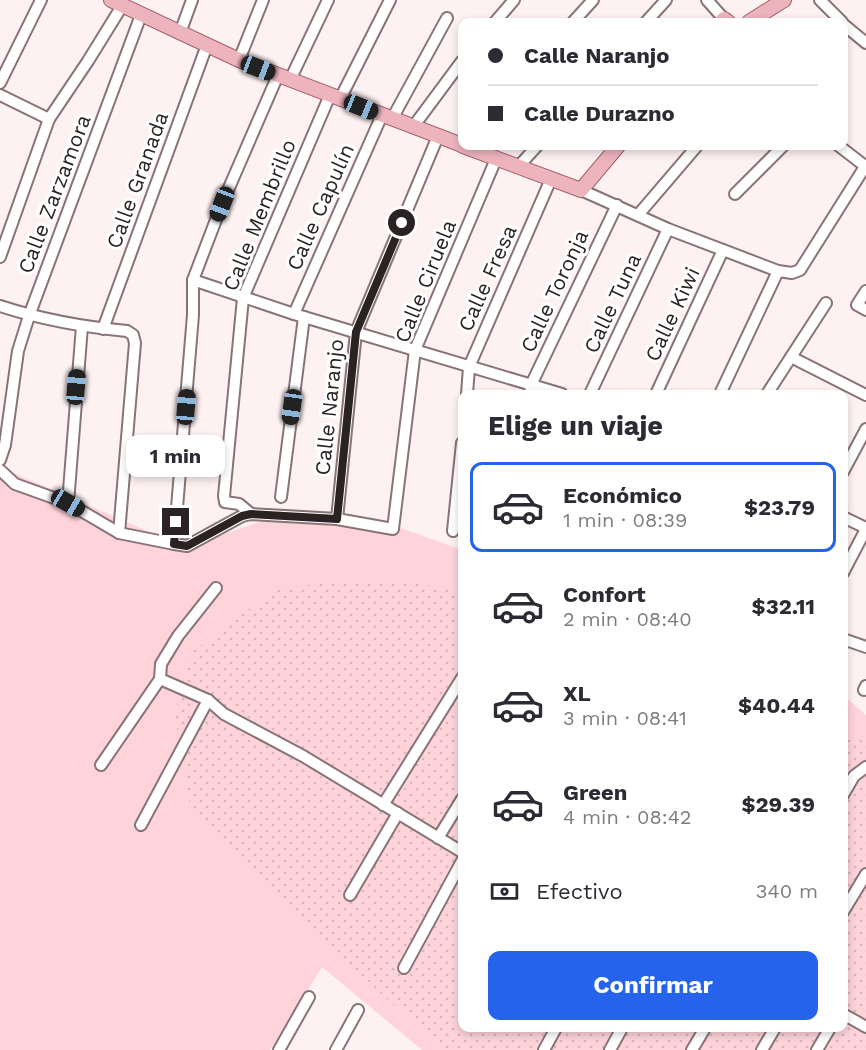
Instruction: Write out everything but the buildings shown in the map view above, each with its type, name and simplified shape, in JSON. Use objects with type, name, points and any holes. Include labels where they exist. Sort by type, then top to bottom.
[{"type":"main road","points":[[755,18],[784,0]]},
{"type":"main road","points":[[115,2],[238,60],[458,143]]},
{"type":"main road","points":[[475,150],[581,190],[615,150]]},
{"type":"street","points":[[0,83],[41,0]]},
{"type":"street","points":[[180,33],[192,0]]},
{"type":"street","points":[[238,60],[263,0]]},
{"type":"street","points":[[174,544],[193,315],[193,280],[222,204],[284,77],[328,0]]},
{"type":"street","name":"Calle Membrillo","points":[[251,514],[238,504],[225,502],[224,496],[243,298],[335,97],[390,0]]},
{"type":"street","points":[[498,18],[514,0]]},
{"type":"street","points":[[577,18],[593,0]]},
{"type":"street","points":[[650,18],[666,0]]},
{"type":"street","points":[[707,0],[722,18]]},
{"type":"street","points":[[820,0],[835,18]]},
{"type":"street","points":[[0,256],[49,118],[88,62],[115,2]]},
{"type":"street","name":"Calle Zarzamora","points":[[0,460],[5,445],[18,351],[29,316],[141,15]]},
{"type":"street","name":"Calle Capulín","points":[[281,497],[299,316],[387,117],[447,18]]},
{"type":"street","points":[[848,30],[866,43]]},
{"type":"street","name":"Calle Granada","points":[[103,329],[207,45]]},
{"type":"street","points":[[412,127],[458,66]]},
{"type":"street","points":[[0,94],[49,118]]},
{"type":"street","name":"Calle Naranjo","points":[[337,519],[356,332],[438,136]]},
{"type":"street","points":[[518,167],[533,150]]},
{"type":"street","points":[[638,215],[694,150]]},
{"type":"street","points":[[735,194],[779,150]]},
{"type":"street","points":[[581,190],[668,229],[778,271],[792,273],[800,270],[866,165],[845,150]]},
{"type":"street","name":"Calle Ciruela","points":[[337,519],[393,529],[416,350],[496,159]]},
{"type":"street","name":"Calle Fresa","points":[[467,390],[470,367],[551,180]]},
{"type":"street","name":"Calle Toronja","points":[[531,390],[617,205]]},
{"type":"street","name":"Calle Tuna","points":[[592,390],[668,229]]},
{"type":"street","name":"Calle Kiwi","points":[[658,390],[723,250]]},
{"type":"street","points":[[722,390],[778,271]]},
{"type":"street","points":[[193,280],[299,316],[470,367],[531,390]]},
{"type":"street","points":[[862,308],[866,291]]},
{"type":"street","points":[[770,390],[826,303]]},
{"type":"street","points":[[0,306],[29,316],[66,324],[127,330],[133,335],[135,343],[119,532]]},
{"type":"street","points":[[68,503],[82,326]]},
{"type":"street","points":[[791,357],[866,395]]},
{"type":"street","points":[[848,452],[866,429]]},
{"type":"street","points":[[0,470],[15,484],[68,503],[119,532],[187,546],[242,516],[251,514],[337,519]]},
{"type":"street","points":[[453,531],[458,482]]},
{"type":"street","points":[[848,520],[866,529],[848,563]]},
{"type":"street","points":[[101,765],[160,679],[161,664],[173,645],[216,588]]},
{"type":"street","points":[[848,641],[866,647]]},
{"type":"street","points":[[160,679],[208,700],[224,714],[303,756],[458,850]]},
{"type":"street","points":[[383,805],[458,684]]},
{"type":"street","points":[[141,825],[208,700]]},
{"type":"street","points":[[848,786],[854,776],[866,767]]},
{"type":"street","points":[[438,838],[458,806]]},
{"type":"street","points":[[350,895],[398,813]]},
{"type":"street","points":[[404,968],[458,868]]},
{"type":"street","points":[[848,904],[866,874]]},
{"type":"street","points":[[279,1050],[309,997]]},
{"type":"street","points":[[336,1050],[358,1010]]},
{"type":"street","points":[[848,1017],[866,1028]]},
{"type":"street","points":[[544,1050],[554,1032]]},
{"type":"street","points":[[610,1050],[620,1032]]},
{"type":"street","points":[[692,1050],[703,1032]]},
{"type":"street","points":[[762,1050],[773,1032]]},
{"type":"street","points":[[817,1050],[828,1032]]},
{"type":"shaded area","points":[[0,467],[191,550],[227,533],[269,519],[395,526],[458,549],[458,1032],[848,1032],[848,699],[866,715],[866,1050],[422,1050],[322,967],[270,1050],[0,1050]]},
{"type":"shaded area","points":[[381,580],[458,589],[458,1032],[848,1032],[848,734],[866,743],[866,1050],[443,1050],[270,892],[191,811],[175,715],[191,653],[278,587]]},
{"type":"route","points":[[176,522],[174,544],[187,546],[202,540],[242,516],[251,514],[337,519],[356,332],[402,223]]}]
